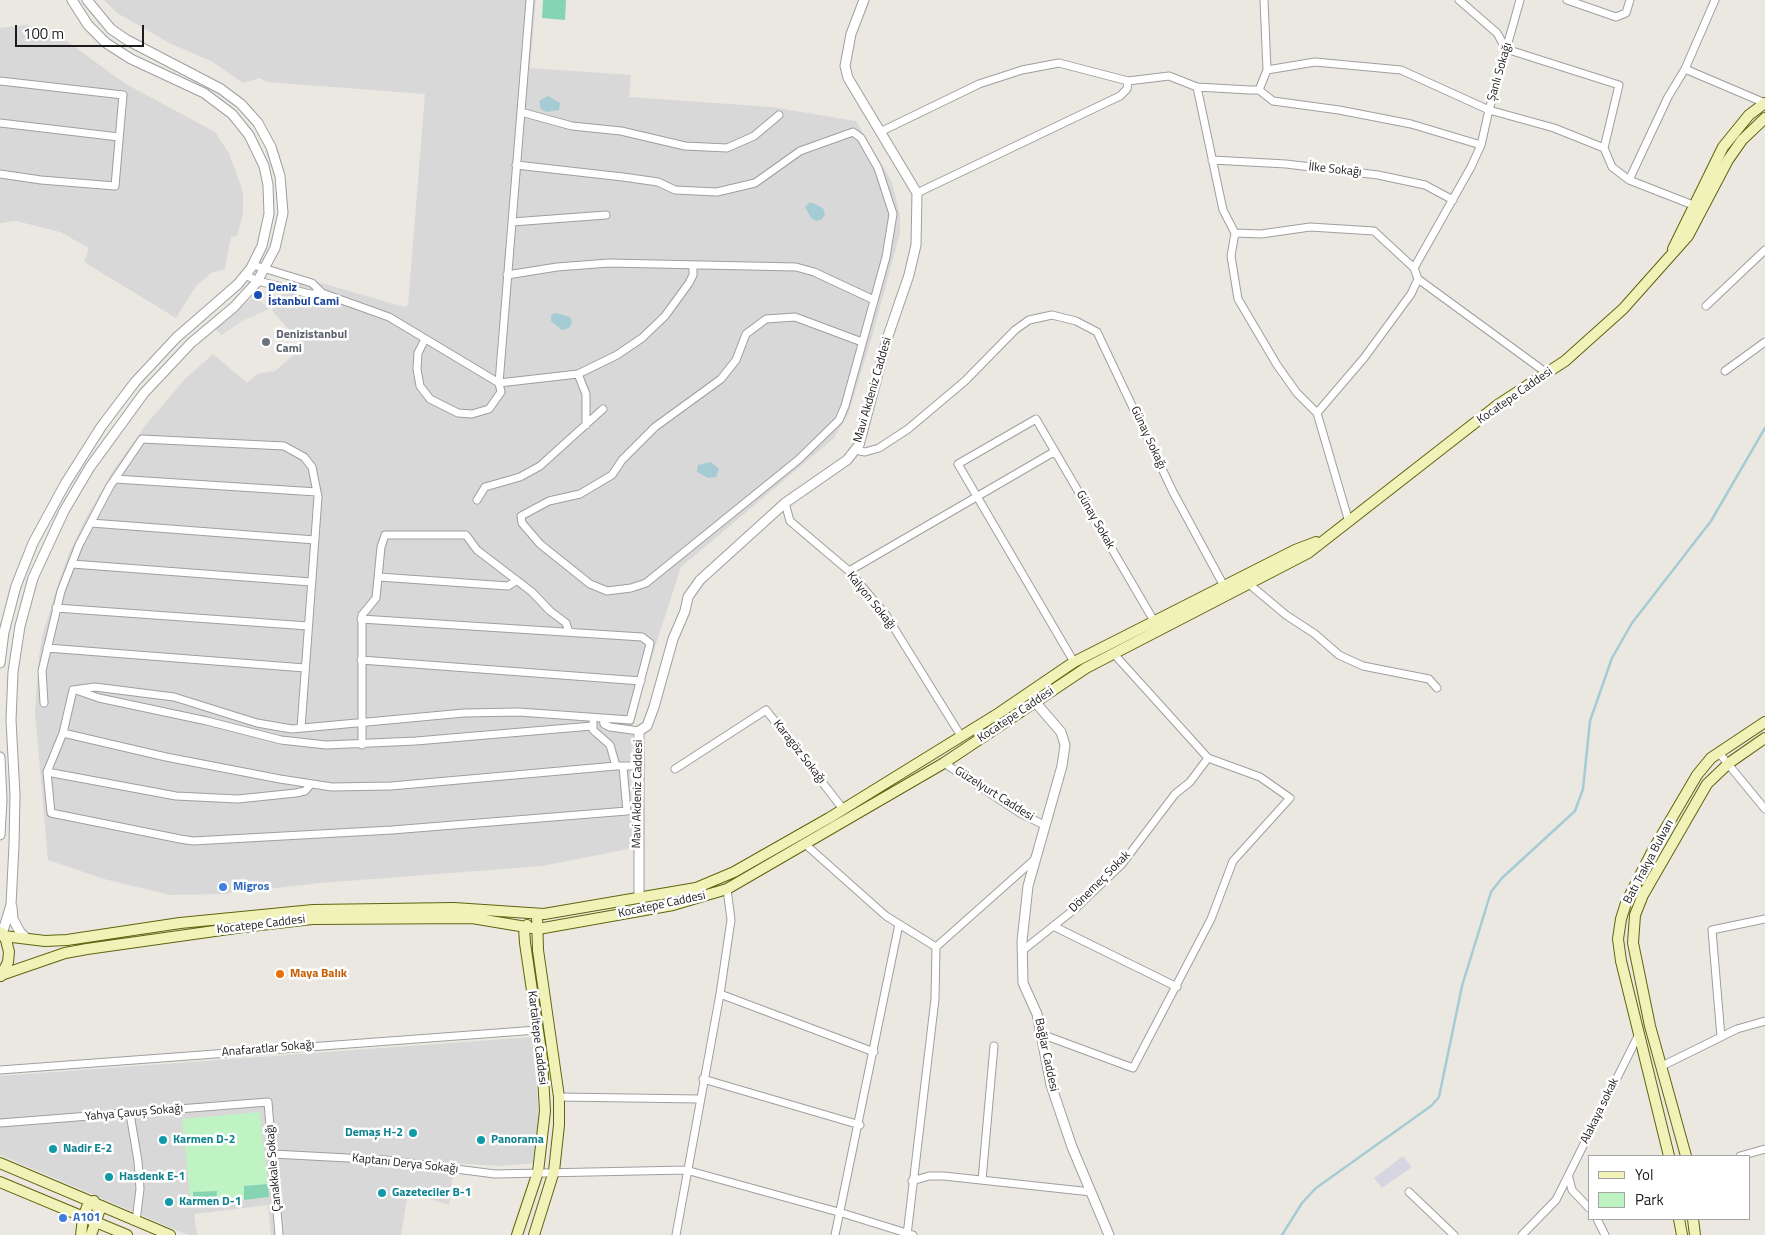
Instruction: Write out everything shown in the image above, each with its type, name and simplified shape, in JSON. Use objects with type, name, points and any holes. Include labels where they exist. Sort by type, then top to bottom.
[{"type":"main road","name":"Kocatepe Caddesi","points":[[1,976],[65,954],[87,949],[312,919],[472,918],[538,929],[690,901],[727,889],[944,763],[1075,675],[1299,559],[1349,522],[1498,404],[1548,374],[1576,352],[1623,309],[1688,236],[1723,147],[1749,116],[1765,103]]},
{"type":"main road","name":"Kocatepe Caddesi","points":[[1698,208],[1742,140],[1765,118]]},
{"type":"main road","name":"Kocatepe Caddesi","points":[[2,934],[45,941],[67,940],[180,923],[313,910],[454,908],[537,914],[557,913],[696,888],[718,880],[843,808],[1028,694],[1074,662],[1295,550],[1324,539]]},
{"type":"main road","points":[[1028,694],[1036,703]]},
{"type":"main road","name":"Batı Trakya Bulvarı","points":[[1669,1155],[1622,961],[1618,939],[1621,919],[1626,903],[1653,850],[1697,775],[1711,758],[1765,722]]},
{"type":"main road","name":"Batı Trakya Bulvarı","points":[[1686,1155],[1650,1026],[1633,942],[1635,915],[1643,895],[1707,784],[1729,763],[1765,738]]},
{"type":"main road","points":[[639,897],[642,910]]},
{"type":"main road","points":[[524,928],[537,914]]},
{"type":"main road","name":"Kartaltepe Caddesi","points":[[535,1234],[554,1171],[559,1125],[559,1096],[538,950],[537,914]]},
{"type":"main road","name":"Kartaltepe Caddesi","points":[[517,1235],[538,1172],[545,1111],[542,1058],[524,928]]},
{"type":"main road","points":[[1,976],[8,962],[10,952],[2,934]]},
{"type":"main road","points":[[0,1163],[94,1201],[170,1235]]},
{"type":"main road","points":[[0,1182],[127,1235]]},
{"type":"main road","points":[[82,1235],[83,1218],[87,1207],[94,1201]]},
{"type":"main road","points":[[91,1235],[99,1212],[94,1201]]},
{"type":"main road","points":[[1679,1220],[1682,1235]]},
{"type":"main road","points":[[1693,1220],[1695,1235]]},
{"type":"street","points":[[0,663],[9,612],[22,570],[45,518],[83,454],[118,405],[160,355],[229,293],[253,265],[264,236],[269,201],[264,166],[249,134],[221,104],[204,93],[131,59],[106,43],[88,25],[72,0]]},
{"type":"street","points":[[26,938],[20,932],[13,918],[11,905],[15,805],[11,730],[12,681],[18,633],[33,578],[64,511],[90,467],[120,424],[173,360],[244,297],[258,281],[275,248],[281,225],[282,188],[271,147],[258,123],[241,104],[221,89],[140,48],[111,29],[87,0]]},
{"type":"street","points":[[425,339],[418,353],[417,369],[420,386],[430,399],[444,408],[458,413],[472,414],[489,409],[501,392],[498,383],[530,0]]},
{"type":"street","points":[[864,0],[846,52],[845,66],[848,78],[917,193],[1120,96],[1127,89],[1128,81]]},
{"type":"street","points":[[1259,90],[1267,70],[1264,0]]},
{"type":"street","points":[[1459,0],[1497,33],[1506,49],[1619,85],[1604,148],[1612,168],[1629,180],[1698,208]]},
{"type":"street","name":"Şanlı Sokağı","points":[[1414,268],[1453,200],[1481,145],[1520,0]]},
{"type":"street","points":[[1569,0],[1616,16],[1626,13],[1630,0]]},
{"type":"street","points":[[1629,180],[1668,97],[1685,69],[1715,0]]},
{"type":"street","points":[[1267,70],[1315,62],[1401,70],[1489,110],[1554,128],[1604,148]]},
{"type":"street","points":[[880,132],[979,84],[1022,70],[1059,63],[1128,81],[1168,76],[1198,87],[1259,90],[1273,101],[1339,110],[1411,124],[1481,145]]},
{"type":"street","points":[[1685,69],[1765,103]]},
{"type":"street","points":[[0,81],[123,94],[116,186],[41,180],[0,174]]},
{"type":"street","points":[[1198,87],[1223,210],[1235,233],[1231,256],[1238,299],[1277,364],[1297,393],[1316,413],[1349,522]]},
{"type":"street","points":[[521,112],[572,126],[621,131],[685,146],[719,148],[727,148],[754,136],[780,115]]},
{"type":"street","points":[[0,123],[119,137]]},
{"type":"street","points":[[516,165],[640,179],[658,182],[674,190],[716,192],[755,183],[800,151],[853,132],[860,138],[878,168],[893,214],[886,257],[846,406],[840,420],[798,460],[646,583],[630,588],[608,591],[590,584],[540,544],[522,523],[521,516],[549,502],[580,494],[612,476],[622,460],[655,427],[722,379],[736,360],[746,334],[766,319],[795,317],[862,342]]},
{"type":"street","name":"İlke Sokağı","points":[[1212,160],[1286,164],[1378,174],[1425,185],[1453,200]]},
{"type":"street","name":"Mavi Akdeniz Caddesi","points":[[639,897],[639,730],[647,726],[654,707],[673,638],[686,611],[688,597],[700,580],[785,503],[847,460],[859,445],[888,336],[909,275],[916,245],[917,193]]},
{"type":"street","points":[[512,222],[606,215]]},
{"type":"street","points":[[1235,233],[1261,234],[1310,227],[1374,231],[1414,268],[1418,279],[1548,374]]},
{"type":"street","points":[[1706,306],[1765,250]]},
{"type":"street","points":[[507,275],[557,267],[609,263],[796,267],[814,272],[874,300]]},
{"type":"street","points":[[253,265],[312,283],[322,293]]},
{"type":"street","points":[[245,275],[258,281],[310,294],[322,293],[389,317],[498,383],[578,374],[616,355],[648,332],[665,316],[689,283],[693,275],[693,266]]},
{"type":"street","points":[[1316,413],[1364,358],[1410,294],[1418,279]]},
{"type":"street","name":"Günay Sokağı","points":[[855,450],[865,452],[879,448],[908,429],[965,381],[1015,330],[1030,320],[1052,316],[1076,321],[1097,332],[1173,492],[1224,586]]},
{"type":"street","points":[[1726,371],[1765,342]]},
{"type":"street","points":[[578,374],[586,394],[586,425]]},
{"type":"street","points":[[477,500],[485,487],[520,477],[540,466],[603,409]]},
{"type":"street","name":"Günay Sokak","points":[[978,496],[958,464],[1036,419],[1154,621]]},
{"type":"street","points":[[44,703],[42,670],[56,608],[72,564],[91,523],[115,479],[142,439],[284,446],[304,457],[312,467],[318,492],[301,728]]},
{"type":"street","points":[[849,572],[1052,453],[1056,454]]},
{"type":"street","points":[[115,479],[318,492]]},
{"type":"street","points":[[978,496],[1074,662]]},
{"type":"street","name":"Kalyon Sokağı","points":[[785,503],[790,521],[849,572],[886,615],[961,736]]},
{"type":"street","points":[[91,523],[315,540]]},
{"type":"street","points":[[362,745],[360,723],[361,620],[364,610],[376,598],[381,547],[385,535],[466,535],[477,550],[566,623],[569,632]]},
{"type":"street","points":[[72,564],[312,582]]},
{"type":"street","points":[[379,577],[508,586],[516,581]]},
{"type":"street","points":[[1249,584],[1286,615],[1315,634],[1339,655],[1363,666],[1430,679],[1437,688]]},
{"type":"street","points":[[56,608],[308,626]]},
{"type":"street","points":[[73,690],[94,687],[149,692],[174,697],[257,723],[292,729],[464,713],[519,712],[630,720],[650,643],[646,639],[569,632],[361,620]]},
{"type":"street","points":[[47,648],[305,668]]},
{"type":"street","points":[[1041,1034],[1133,1068],[1211,918],[1233,861],[1290,798],[1260,777],[1208,758],[1114,654]]},
{"type":"street","points":[[361,660],[640,681]]},
{"type":"street","points":[[73,690],[63,733],[47,772],[51,813],[193,841],[392,830],[627,811],[620,766],[610,745],[593,730],[594,717]]},
{"type":"street","points":[[73,690],[99,698],[208,721],[281,740],[326,745],[362,745],[592,726]]},
{"type":"street","name":"Bağlar Caddesi","points":[[1036,703],[1061,732],[1064,745],[1062,766],[1028,886],[1022,951],[1023,983],[1037,1014],[1051,1085],[1072,1147],[1109,1235]]},
{"type":"street","name":"Karagöz Sokağı","points":[[675,768],[766,710],[843,808]]},
{"type":"street","points":[[603,718],[604,724],[610,727],[639,730]]},
{"type":"street","points":[[63,733],[166,757],[311,784],[332,786],[391,786],[638,766]]},
{"type":"street","points":[[1719,753],[1765,809]]},
{"type":"street","points":[[0,757],[2,800],[0,835]]},
{"type":"street","name":"Dönemeç Sokak","points":[[1022,951],[1076,908],[1122,864],[1174,794],[1190,782],[1208,758]]},
{"type":"street","name":"Güzelyurt Caddesi","points":[[944,763],[1020,813],[1044,825]]},
{"type":"street","points":[[47,772],[176,796],[238,799],[296,793],[305,791],[311,784]]},
{"type":"street","points":[[805,844],[886,916],[936,947]]},
{"type":"street","points":[[909,1235],[912,1181],[935,999],[936,947],[1035,859]]},
{"type":"street","points":[[676,1235],[686,1170],[720,994],[731,920],[727,889]]},
{"type":"street","points":[[2,934],[11,905]]},
{"type":"street","points":[[1721,1037],[1712,930],[1765,919]]},
{"type":"street","points":[[835,1235],[842,1213],[900,924]]},
{"type":"street","points":[[1054,926],[1176,987]]},
{"type":"street","points":[[720,994],[874,1052]]},
{"type":"street","points":[[1662,1066],[1737,1029],[1765,1022]]},
{"type":"street","name":"Anafaratlar Sokağı","points":[[0,1070],[537,1030]]},
{"type":"street","name":"Alakaya sokak","points":[[1522,1235],[1556,1200],[1569,1178],[1640,1033]]},
{"type":"street","points":[[982,1180],[994,1046]]},
{"type":"street","points":[[703,1079],[860,1124]]},
{"type":"street","points":[[559,1096],[699,1099]]},
{"type":"street","name":"Yahya Çavuş Sokağı","points":[[0,1123],[268,1102]]},
{"type":"street","name":"Çanakkale Sokağı","points":[[268,1102],[279,1235]]},
{"type":"street","points":[[130,1114],[138,1161],[140,1189],[136,1221]]},
{"type":"street","points":[[1744,1155],[1765,1149]]},
{"type":"street","name":"Kaptanı Derya Sokağı","points":[[273,1154],[385,1160],[495,1174],[554,1171],[686,1170],[842,1213],[909,1235]]},
{"type":"street","points":[[912,1181],[929,1176],[944,1176],[1091,1192]]},
{"type":"street","points":[[1569,1178],[1572,1190],[1588,1207]]},
{"type":"street","points":[[1409,1192],[1454,1235]]},
{"type":"street","points":[[1598,1220],[1605,1235]]},
{"type":"shaded area","points":[[104,0],[536,0],[530,68],[631,75],[629,97],[772,107],[856,121],[892,182],[900,215],[900,233],[872,337],[848,415],[833,439],[681,567],[644,681],[634,724],[630,764],[633,848],[542,866],[321,883],[222,894],[170,895],[104,879],[48,860],[35,712],[39,657],[42,637],[54,597],[69,553],[87,516],[113,471],[144,427],[185,379],[213,354],[247,383],[257,374],[275,371],[304,346],[272,311],[294,275],[404,307],[408,305],[425,94],[267,82],[260,78],[243,83],[211,61],[171,44],[117,13]]},
{"type":"shaded area","points":[[27,25],[58,35],[126,84],[215,132],[229,153],[243,192],[243,214],[237,236],[231,237],[225,269],[211,273],[196,286],[176,318],[84,262],[89,248],[60,232],[16,221],[0,223],[0,28]]},
{"type":"shaded area","points":[[255,296],[269,309],[242,321],[222,335],[215,329]]},
{"type":"shaded area","points":[[532,1037],[540,1124],[535,1163],[499,1166],[454,1163],[449,1205],[408,1192],[401,1235],[271,1235],[268,1205],[194,1214],[197,1235],[188,1235],[0,1155],[0,1076]]},
{"type":"shaded area","points":[[1403,1156],[1412,1167],[1382,1188],[1374,1178]]},
{"type":"green space","points":[[543,0],[566,0],[565,20],[542,18]]},
{"type":"green space","points":[[260,1112],[269,1197],[191,1205],[182,1119]]},
{"type":"green space","points":[[268,1184],[269,1197],[244,1200],[244,1186]]},
{"type":"green space","points":[[217,1191],[216,1202],[193,1205],[193,1192]]},
{"type":"water","points":[[548,96],[560,103],[559,110],[546,112],[541,109],[539,101]]},
{"type":"water","points":[[810,202],[823,208],[825,214],[822,219],[817,221],[811,218],[805,207]]},
{"type":"water","points":[[556,313],[570,317],[572,322],[569,328],[562,330],[551,321],[551,315]]},
{"type":"water","points":[[711,462],[719,469],[716,477],[708,478],[697,472],[698,465]]},
{"type":"waterway","points":[[1282,1235],[1302,1203],[1316,1188],[1431,1106],[1439,1097],[1462,986],[1491,892],[1502,878],[1575,811],[1583,789],[1590,721],[1612,658],[1632,623],[1711,521],[1765,428]]},
{"type":"place","name":"Deniz İstanbul Cami","points":[[258,295]]},
{"type":"place","name":"Denizistanbul Cami","points":[[266,342]]},
{"type":"place","name":"Migros","points":[[223,887]]},
{"type":"place","name":"Maya Balık","points":[[280,974]]},
{"type":"place","name":"Demaş H-2","points":[[413,1133]]},
{"type":"place","name":"Karmen D-2","points":[[163,1140]]},
{"type":"place","name":"Panorama","points":[[481,1140]]},
{"type":"place","name":"Nadir E-2","points":[[53,1149]]},
{"type":"place","name":"Hasdenk E-1","points":[[109,1177]]},
{"type":"place","name":"Gazeteciler B-1","points":[[382,1193]]},
{"type":"place","name":"Karmen D-1","points":[[169,1202]]},
{"type":"place","name":"A101","points":[[63,1218]]}]
